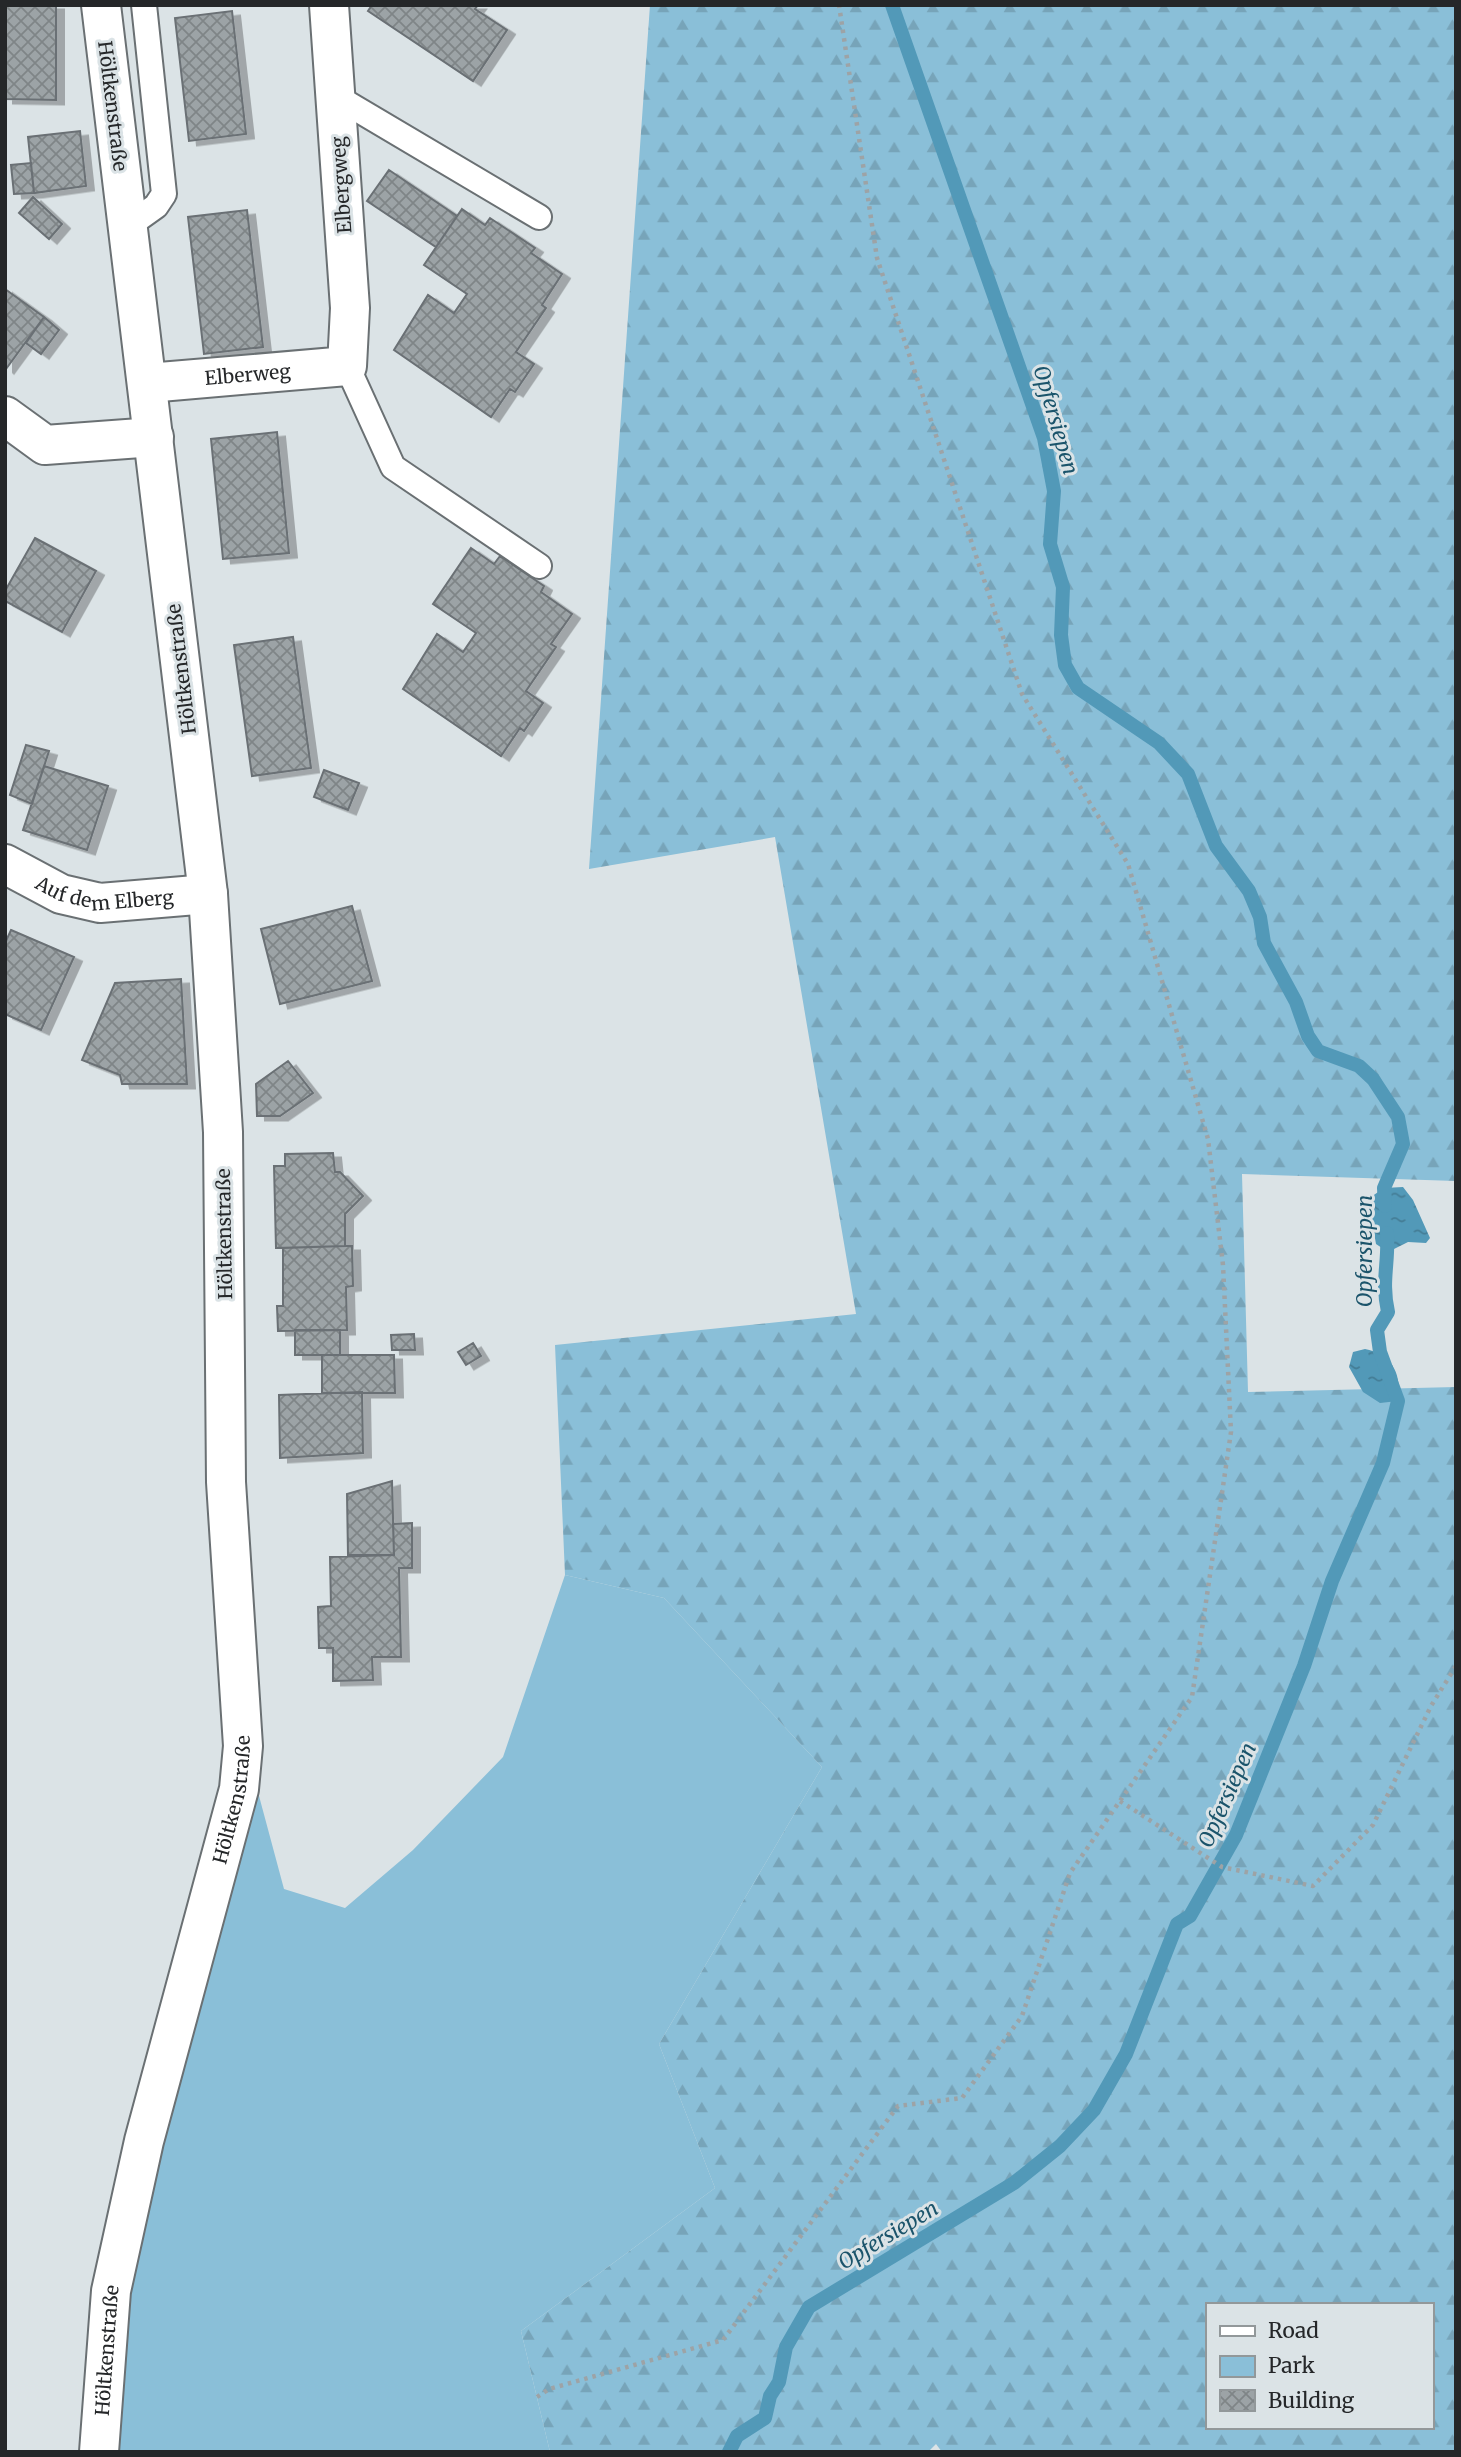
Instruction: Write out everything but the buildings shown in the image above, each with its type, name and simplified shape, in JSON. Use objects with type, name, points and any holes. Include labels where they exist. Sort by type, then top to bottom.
[{"type":"street","name":"Höltkenstraße","points":[[99,2452],[111,2291],[144,2141],[239,1789],[243,1746],[226,1482],[223,1132],[208,894],[101,5]]},
{"type":"street","name":"Elbergweg","points":[[329,5],[350,308],[347,366]]},
{"type":"street","name":"Elberweg","points":[[148,383],[347,366]]},
{"type":"street","points":[[5,416],[45,445],[154,437]]},
{"type":"street","name":"Auf dem Elberg","points":[[5,864],[61,894],[100,903],[208,894]]},
{"type":"lane","points":[[128,226],[156,206],[164,194],[144,5]]},
{"type":"lane","points":[[335,96],[539,217]]},
{"type":"lane","points":[[347,366],[393,467],[539,566]]},
{"type":"path","points":[[537,2397],[549,2389],[723,2340],[898,2106],[962,2098],[1022,2016],[1070,1872],[1192,1697],[1231,1432],[1223,1265],[1208,1139],[1128,864],[1022,694],[877,258],[839,5]]},
{"type":"path","points":[[1120,1801],[1222,1867],[1313,1886],[1373,1825],[1431,1706],[1456,1666]]},
{"type":"green space","points":[[650,5],[1456,5],[1456,1181],[1242,1174],[1248,1392],[1456,1387],[1456,2452],[942,2452],[936,2444],[928,2452],[550,2452],[521,2331],[715,2188],[659,2044],[822,1767],[664,1598],[565,1575],[555,1345],[856,1314],[775,837],[589,869]]},
{"type":"green space","points":[[565,1575],[664,1598],[822,1767],[659,2044],[715,2188],[521,2331],[550,2452],[111,2452],[121,2287],[255,1781],[284,1889],[345,1908],[413,1850],[503,1757]]},
{"type":"water","points":[[1403,1187],[1413,1200],[1430,1238],[1426,1243],[1408,1242],[1388,1252],[1376,1244],[1368,1199],[1384,1188]]},
{"type":"water","points":[[1365,1349],[1383,1356],[1394,1367],[1397,1374],[1398,1401],[1380,1403],[1363,1392],[1349,1367],[1353,1352]]},
{"type":"waterway","name":"Opfersiepen","points":[[892,5],[1044,438],[1054,491],[1050,544],[1063,587],[1061,635],[1065,665],[1078,688],[1159,743],[1188,774],[1216,846],[1249,891],[1260,917],[1264,943],[1296,1002],[1308,1036],[1318,1051],[1359,1066],[1373,1079],[1398,1117],[1403,1144],[1384,1188],[1385,1206]]},
{"type":"waterway","name":"Opfersiepen","points":[[729,2452],[737,2436],[765,2418],[770,2396],[779,2382],[786,2347],[809,2307],[1014,2183],[1060,2146],[1094,2110],[1126,2054],[1177,1924],[1190,1916],[1236,1835],[1304,1666],[1332,1581],[1383,1463],[1398,1401],[1380,1352],[1377,1330],[1388,1312],[1385,1291],[1387,1233]]}]
